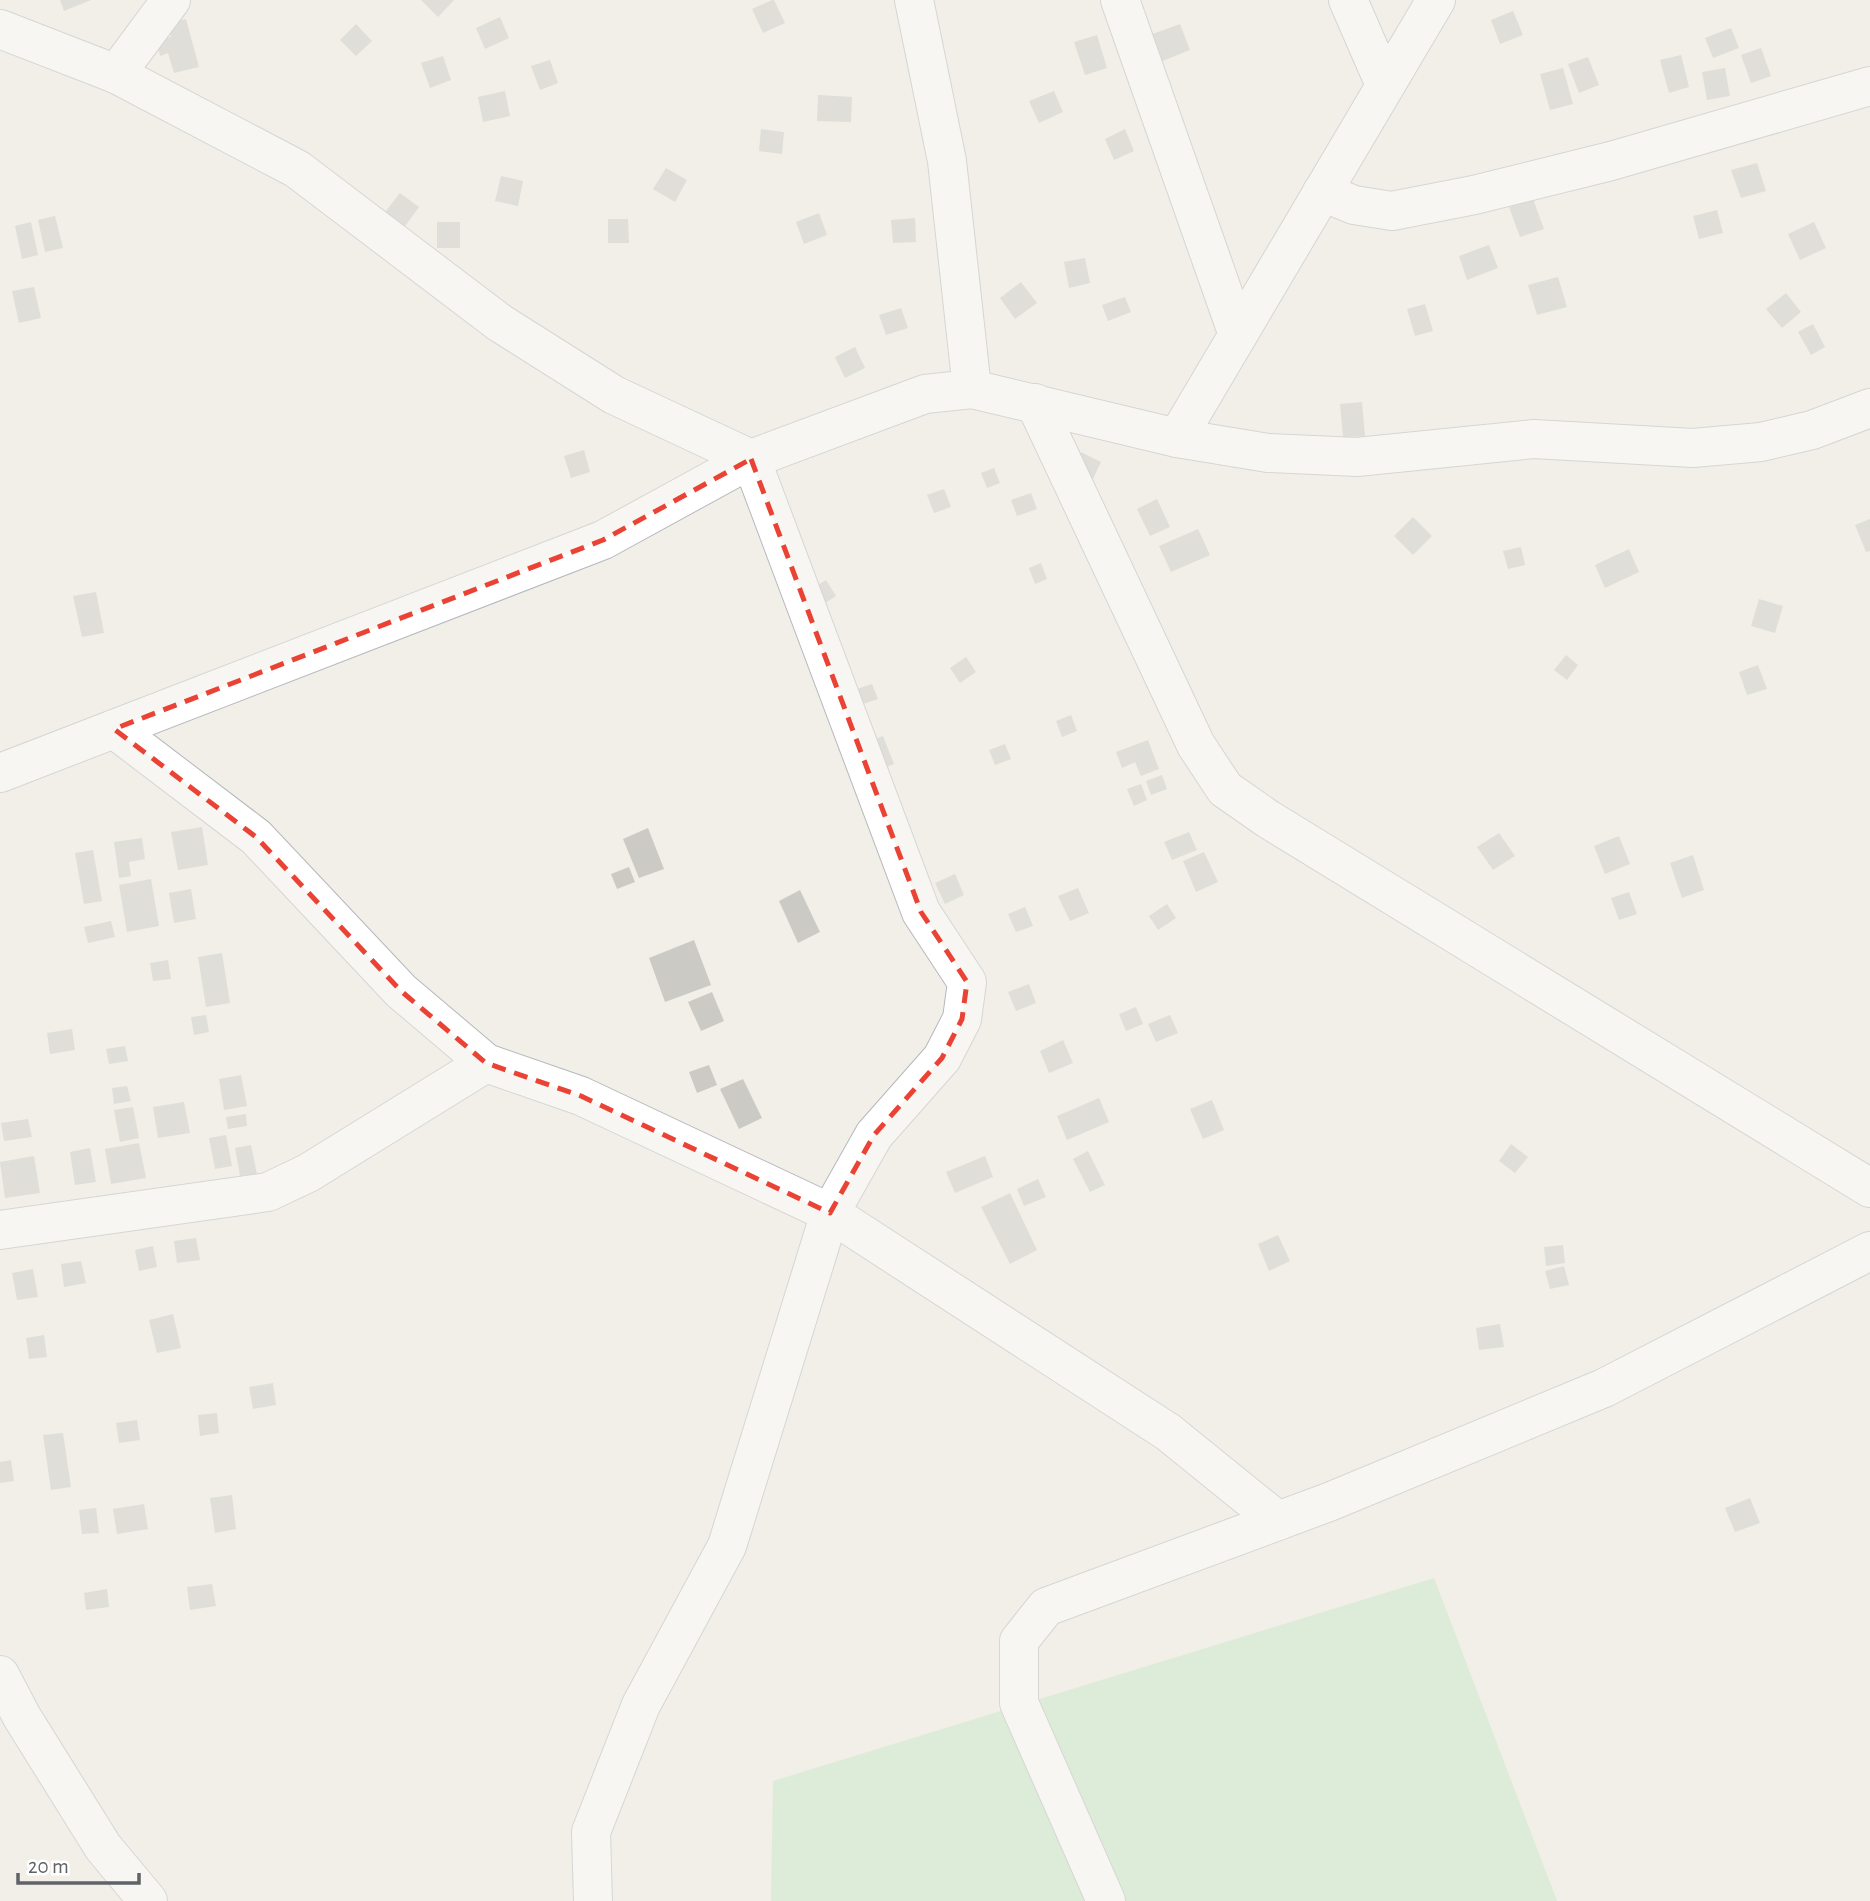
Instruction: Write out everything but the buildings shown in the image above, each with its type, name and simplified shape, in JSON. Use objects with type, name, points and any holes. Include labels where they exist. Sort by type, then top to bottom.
[{"type":"street","points":[[116,74],[171,0]]},
{"type":"street","points":[[914,0],[947,161],[972,389]]},
{"type":"street","points":[[1120,0],[1238,335]]},
{"type":"street","points":[[1348,0],[1385,85]]},
{"type":"street","points":[[1177,438],[1436,0]]},
{"type":"street","points":[[0,29],[116,74],[297,169],[500,323],[614,395],[751,460],[921,912],[967,982],[962,1019],[942,1058],[874,1135],[830,1213],[727,1546],[641,1705],[591,1832],[593,1901]]},
{"type":"street","points":[[1322,192],[1354,205],[1392,211],[1474,195],[1611,161],[1870,86]]},
{"type":"street","points":[[0,773],[603,540],[751,460],[925,394],[972,389],[1177,438],[1268,453],[1357,457],[1534,439],[1693,448],[1762,442],[1812,430],[1870,408]]},
{"type":"street","points":[[1035,404],[1196,745],[1225,789],[1268,819],[1870,1188]]},
{"type":"street","points":[[114,729],[256,837],[401,991],[486,1063],[581,1096],[830,1213],[1168,1432],[1279,1521]]},
{"type":"street","points":[[0,1230],[268,1192],[308,1173],[486,1063]]},
{"type":"street","points":[[1106,1901],[1019,1703],[1019,1641],[1046,1607],[1279,1521],[1604,1388],[1870,1251]]},
{"type":"street","points":[[0,1675],[22,1717],[103,1847],[148,1901]]},
{"type":"highlighted area","points":[[751,459],[921,912],[967,982],[962,1019],[942,1058],[874,1135],[830,1213],[581,1096],[486,1063],[401,991],[256,837],[114,729],[603,540]]},
{"type":"green space","points":[[1434,1578],[1557,1901],[771,1901],[773,1781]]}]
